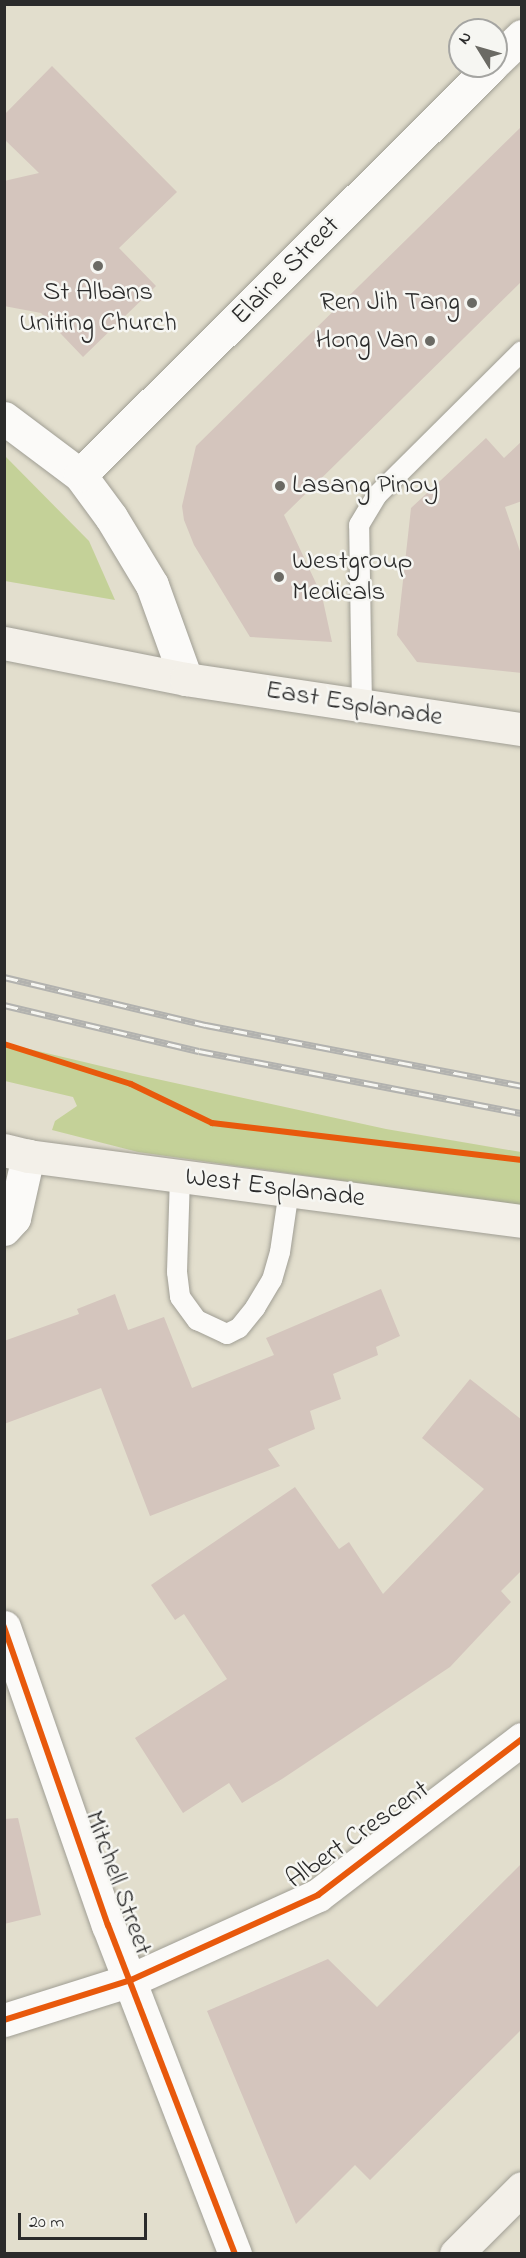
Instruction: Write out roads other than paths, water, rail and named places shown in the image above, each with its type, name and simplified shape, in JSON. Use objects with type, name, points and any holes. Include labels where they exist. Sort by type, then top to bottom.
[{"type":"street","points":[[508,49],[522,36]]},
{"type":"street","name":"Elaine Street","points":[[80,475],[479,78]]},
{"type":"street","points":[[4,418],[80,475],[111,517],[152,585],[186,679]]},
{"type":"street","name":"East Esplanade","points":[[4,643],[186,679],[522,729]]},
{"type":"street","name":"West Esplanade","points":[[4,1229],[14,1218],[16,1153],[522,1221]]},
{"type":"street","name":"Mitchell Street","points":[[4,1627],[108,1925],[235,2253]]},
{"type":"street","name":"Albert Crescent","points":[[4,2020],[131,1980],[318,1895],[522,1739]]},
{"type":"street","points":[[456,2253],[522,2188]]},
{"type":"lane","points":[[362,706],[359,525],[377,495],[522,351]]},
{"type":"lane","points":[[180,1176],[177,1272],[180,1297],[197,1320],[227,1334],[238,1328],[255,1308],[272,1280],[280,1252],[289,1190]]},
{"type":"railway","points":[[4,977],[206,1025],[522,1086]]},
{"type":"railway","points":[[4,1005],[199,1051],[522,1113]]},
{"type":"place","name":"St Albans Uniting Church","points":[[98,266]]},
{"type":"place","name":"Ren Jih Tang","points":[[472,303]]},
{"type":"place","name":"Hong Van","points":[[430,341]]},
{"type":"place","name":"Lasang Pinoy","points":[[280,486]]},
{"type":"place","name":"Westgroup Medicals","points":[[279,577]]}]
